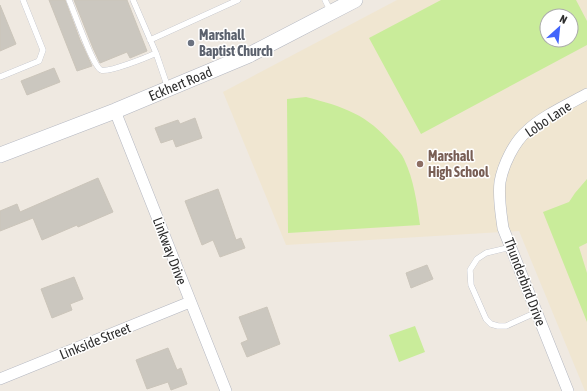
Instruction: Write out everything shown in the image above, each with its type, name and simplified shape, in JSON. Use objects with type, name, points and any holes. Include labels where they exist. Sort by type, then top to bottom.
[{"type":"main road","name":"Eckhert Road","points":[[0,155],[115,111],[249,55],[328,6],[355,0]]},
{"type":"street","name":"Lobo Lane","points":[[504,170],[513,148],[527,131],[547,117],[587,94]]},
{"type":"street","name":"Linkway Drive","points":[[115,111],[226,391]]},
{"type":"street","name":"Thunderbird Drive","points":[[504,170],[500,182],[500,209],[504,228],[568,391]]},
{"type":"street","name":"Linkside Street","points":[[0,380],[190,302]]},
{"type":"lane","points":[[0,77],[39,60],[43,50],[22,0]]},
{"type":"lane","points":[[70,0],[97,68],[102,71],[110,70],[147,58],[156,52]]},
{"type":"lane","points":[[133,0],[156,52],[169,88]]},
{"type":"lane","points":[[150,40],[238,0]]},
{"type":"lane","points":[[511,247],[486,253],[477,258],[470,270],[472,286],[486,319],[491,324],[506,326],[537,312]]},
{"type":"shaded area","name":"Marshall High School","points":[[397,0],[587,0],[587,391],[585,391],[519,231],[286,245],[223,92]]},
{"type":"green space","points":[[441,0],[576,0],[587,21],[587,45],[421,134],[369,38]]},
{"type":"green space","points":[[306,97],[332,104],[354,113],[374,126],[398,150],[403,157],[413,183],[420,225],[288,233],[287,99]]},
{"type":"green space","points":[[587,179],[587,243],[579,247],[587,273],[587,322],[543,212],[569,202]]},
{"type":"green space","points":[[415,326],[425,352],[399,362],[389,335]]},
{"type":"building","points":[[49,0],[65,0],[80,40],[92,66],[77,71]]},
{"type":"building","points":[[74,0],[127,0],[147,51],[130,58],[127,52],[100,63]]},
{"type":"building","points":[[0,5],[16,44],[0,51]]},
{"type":"building","points":[[54,68],[60,82],[27,95],[21,81]]},
{"type":"building","points":[[195,118],[202,138],[176,147],[173,139],[161,143],[155,128],[178,120],[180,124]]},
{"type":"building","points":[[98,178],[113,212],[42,240],[33,218],[0,231],[0,211],[17,204],[20,212]]},
{"type":"building","points":[[218,189],[236,240],[241,238],[245,248],[220,257],[213,240],[202,245],[185,201]]},
{"type":"building","points":[[427,265],[433,279],[411,288],[406,273]]},
{"type":"building","points":[[74,277],[83,299],[70,304],[72,310],[52,318],[41,289]]},
{"type":"building","points":[[267,307],[280,344],[247,357],[241,343],[248,340],[239,317]]},
{"type":"building","points":[[168,348],[177,370],[181,368],[187,384],[171,390],[168,382],[147,389],[136,360]]},
{"type":"place","name":"Marshall Baptist Church","points":[[191,43]]},
{"type":"place","name":"Marshall High School","points":[[420,164]]}]
